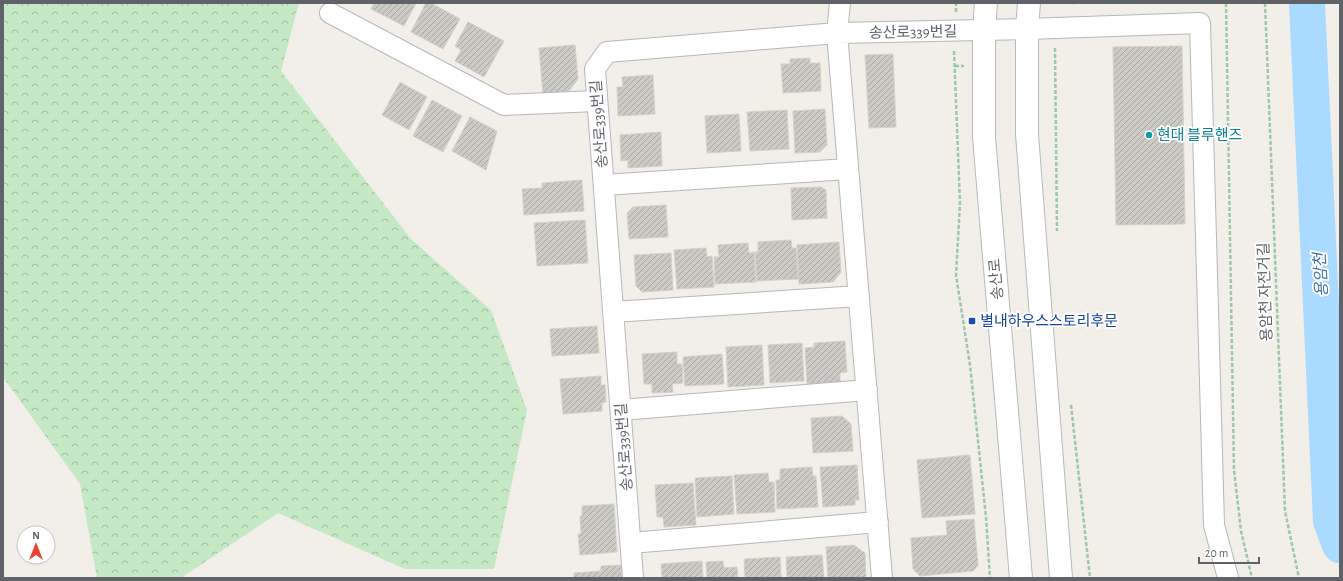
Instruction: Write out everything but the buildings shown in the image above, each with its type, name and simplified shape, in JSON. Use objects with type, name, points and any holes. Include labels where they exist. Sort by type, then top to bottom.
[{"type":"street","points":[[840,3],[837,33],[882,578]]},
{"type":"street","name":"송산로","points":[[986,3],[984,30],[984,137],[1021,578]]},
{"type":"street","points":[[1029,3],[1027,29],[1027,134],[1061,578]]},
{"type":"street","points":[[330,13],[504,105],[597,101]]},
{"type":"street","name":"송산로339번길","points":[[633,578],[595,69],[607,52],[837,33],[955,31],[1200,23],[1214,525],[1228,578]]},
{"type":"street","points":[[604,185],[848,169]]},
{"type":"street","points":[[613,312],[859,296]]},
{"type":"street","points":[[621,410],[867,390]]},
{"type":"street","points":[[631,543],[878,522]]},
{"type":"path","points":[[956,3],[954,52],[960,203],[956,275],[970,365],[986,516],[990,578]]},
{"type":"path","points":[[1226,3],[1234,470],[1242,531],[1252,578]]},
{"type":"path","name":"용암천 자전거길","points":[[1265,3],[1285,511],[1299,578]]},
{"type":"path","points":[[1056,28],[1054,64],[1057,238]]},
{"type":"path","points":[[1071,404],[1090,578]]},
{"type":"green space","points":[[3,3],[299,3],[281,71],[411,239],[491,310],[527,410],[494,569],[405,569],[278,513],[181,578],[97,578],[80,484],[3,377]]},
{"type":"waterway","name":"용암천","points":[[1307,3],[1331,521],[1340,545]]},
{"type":"place","name":"현대 블루핸즈","points":[[1149,135]]},
{"type":"place","name":"별내하우스스토리후문","points":[[972,321]]}]
